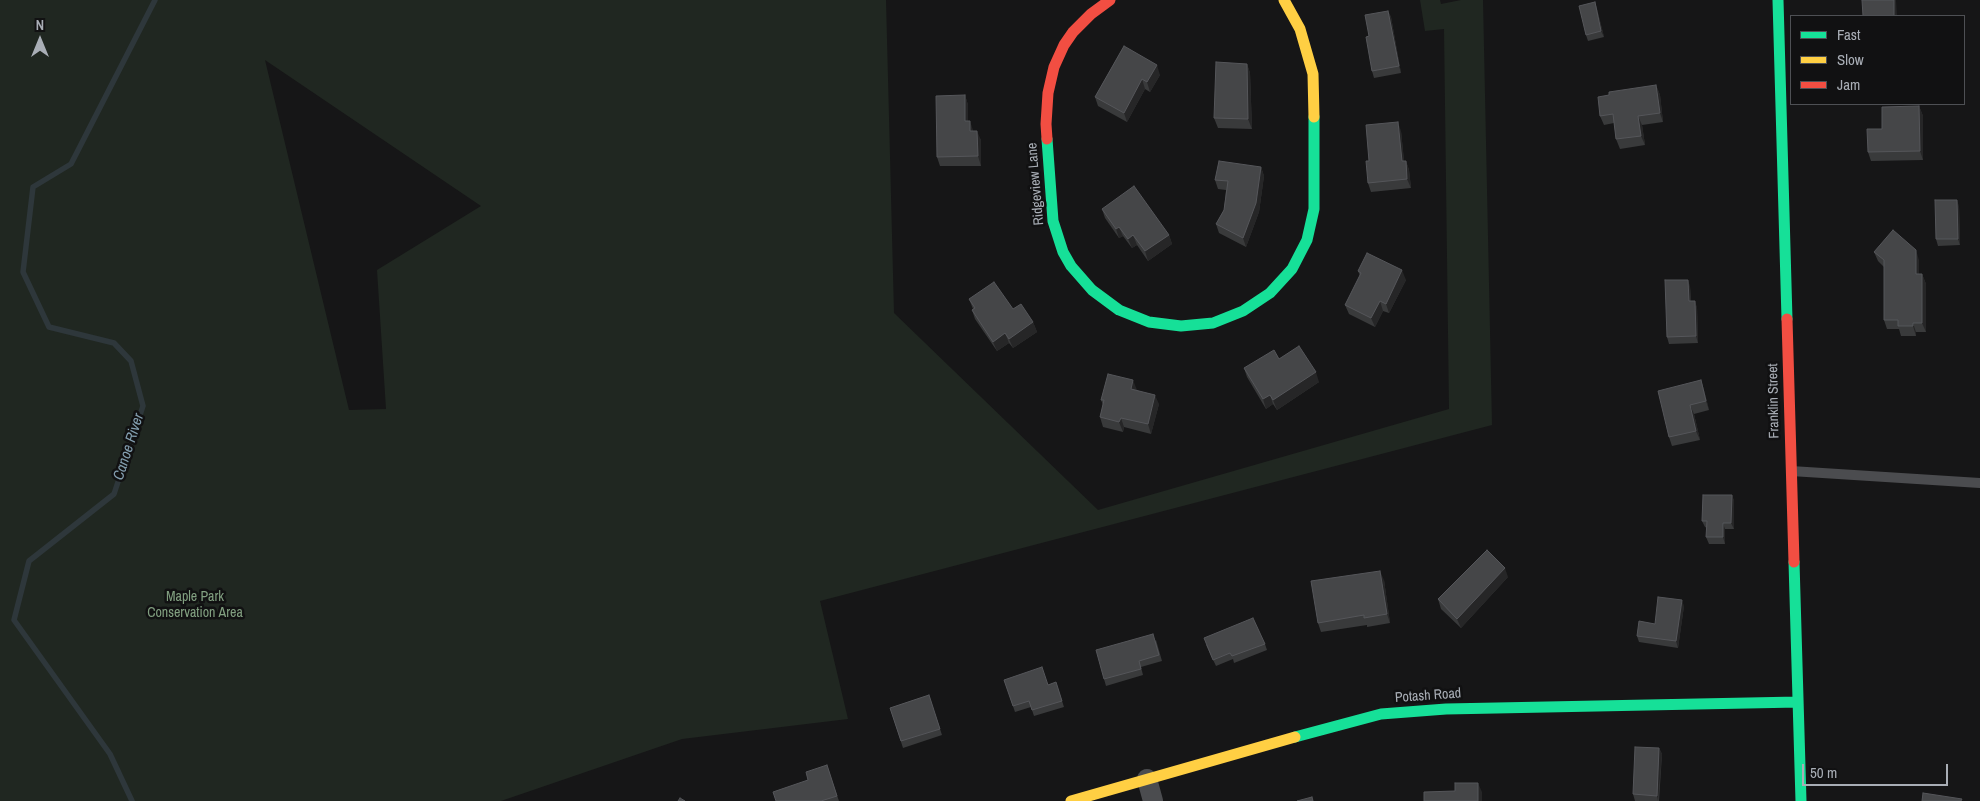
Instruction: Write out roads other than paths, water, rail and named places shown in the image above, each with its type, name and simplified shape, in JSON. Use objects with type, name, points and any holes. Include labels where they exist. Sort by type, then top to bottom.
[{"type":"street","name":"Ridgeview Lane","points":[[1110,0],[1091,14],[1073,32],[1061,50],[1054,67],[1048,93],[1046,124],[1053,221],[1057,237],[1072,266],[1081,279],[1099,296],[1118,310],[1133,316],[1164,325],[1181,326],[1213,323],[1257,303],[1270,293],[1292,269],[1307,240],[1314,209],[1315,192],[1313,74],[1300,29],[1284,0]]},
{"type":"street","name":"Franklin Street","points":[[1778,0],[1784,146],[1790,471],[1801,801]]},
{"type":"street","name":"Potash Road","points":[[1071,801],[1358,719],[1402,712],[1456,708],[1798,702]]},
{"type":"street","points":[[1147,779],[1153,801]]},
{"type":"lane","points":[[1790,471],[1980,483]]},
{"type":"waterway","name":"Canoe River","points":[[132,801],[110,754],[14,620],[29,561],[114,494],[143,406],[131,361],[114,343],[49,327],[23,272],[33,187],[71,164],[155,0]]},
{"type":"park label","name":"Maple Park Conservation Area","points":[[195,606]]}]
